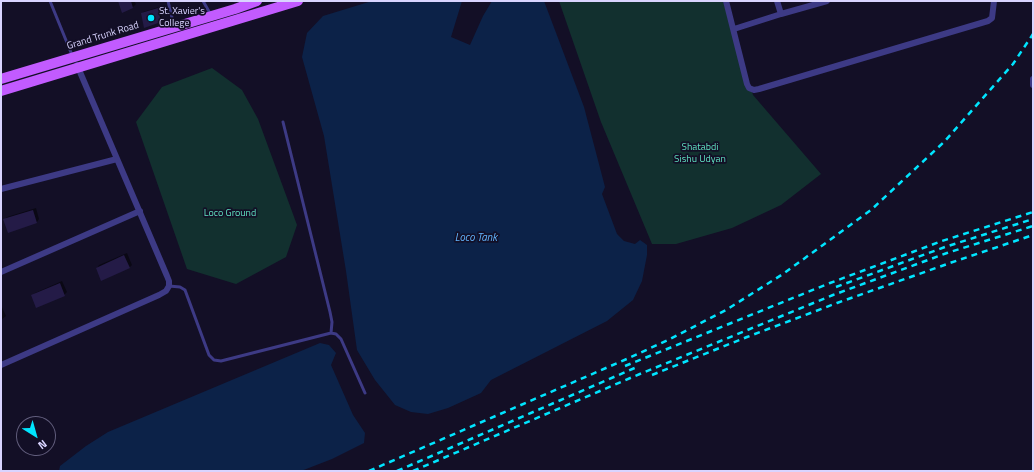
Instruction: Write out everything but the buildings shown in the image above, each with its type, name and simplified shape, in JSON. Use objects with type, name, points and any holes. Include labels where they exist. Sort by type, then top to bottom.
[{"type":"main road","name":"Grand Trunk Road","points":[[1,79],[211,16],[235,5],[257,1]]},
{"type":"main road","points":[[1,91],[298,1]]},
{"type":"street","points":[[726,1],[747,84],[749,88],[754,90],[988,21],[992,18],[994,1]]},
{"type":"street","points":[[777,1],[781,14]]},
{"type":"street","points":[[734,29],[827,1]]},
{"type":"street","points":[[1,365],[159,295],[166,291],[169,286],[169,281],[140,211],[73,58]]},
{"type":"street","points":[[1033,80],[1033,85]]},
{"type":"street","points":[[1,189],[117,159]]},
{"type":"street","points":[[1,272],[140,211]]},
{"type":"lane","points":[[50,1],[73,58]]},
{"type":"lane","points":[[168,1],[174,26]]},
{"type":"lane","points":[[203,1],[211,16]]},
{"type":"lane","points":[[283,122],[330,312],[332,322],[331,333]]},
{"type":"lane","points":[[169,286],[180,286],[185,290],[209,355],[214,360],[221,361],[331,333],[336,334],[340,339],[365,393]]},
{"type":"green space","name":"Shatabdi Sishu Udyan","points":[[559,1],[723,1],[753,95],[821,174],[781,205],[732,228],[676,244],[652,244],[601,122]]},
{"type":"green space","name":"Loco Ground","points":[[212,68],[242,90],[258,119],[297,225],[286,257],[236,284],[187,269],[136,122],[162,87]]},
{"type":"water","name":"Loco Tank","points":[[372,1],[462,1],[451,37],[470,45],[483,16],[492,1],[544,1],[584,107],[605,187],[602,194],[617,234],[624,241],[635,244],[640,240],[647,245],[647,255],[642,281],[633,300],[607,321],[491,380],[481,393],[448,408],[428,414],[411,412],[395,405],[375,380],[357,350],[324,136],[302,57],[307,33],[323,16]]},
{"type":"water","points":[[320,343],[329,345],[336,353],[331,365],[353,415],[365,433],[364,443],[332,459],[301,471],[59,471],[60,466],[86,446],[108,432]]},
{"type":"railway","points":[[369,471],[670,339],[726,310],[783,274],[871,210],[944,142],[1013,64],[1033,34]]},
{"type":"railway","points":[[625,366],[830,283],[942,241],[1033,212]]},
{"type":"railway","points":[[836,287],[945,247],[1033,219]]},
{"type":"railway","points":[[413,471],[635,376],[833,295],[947,253],[1033,226]]},
{"type":"railway","points":[[652,375],[837,303],[1033,235]]},
{"type":"railway","points":[[397,471],[637,367]]},
{"type":"place","name":"St. Xavier's College","points":[[151,18]]}]
